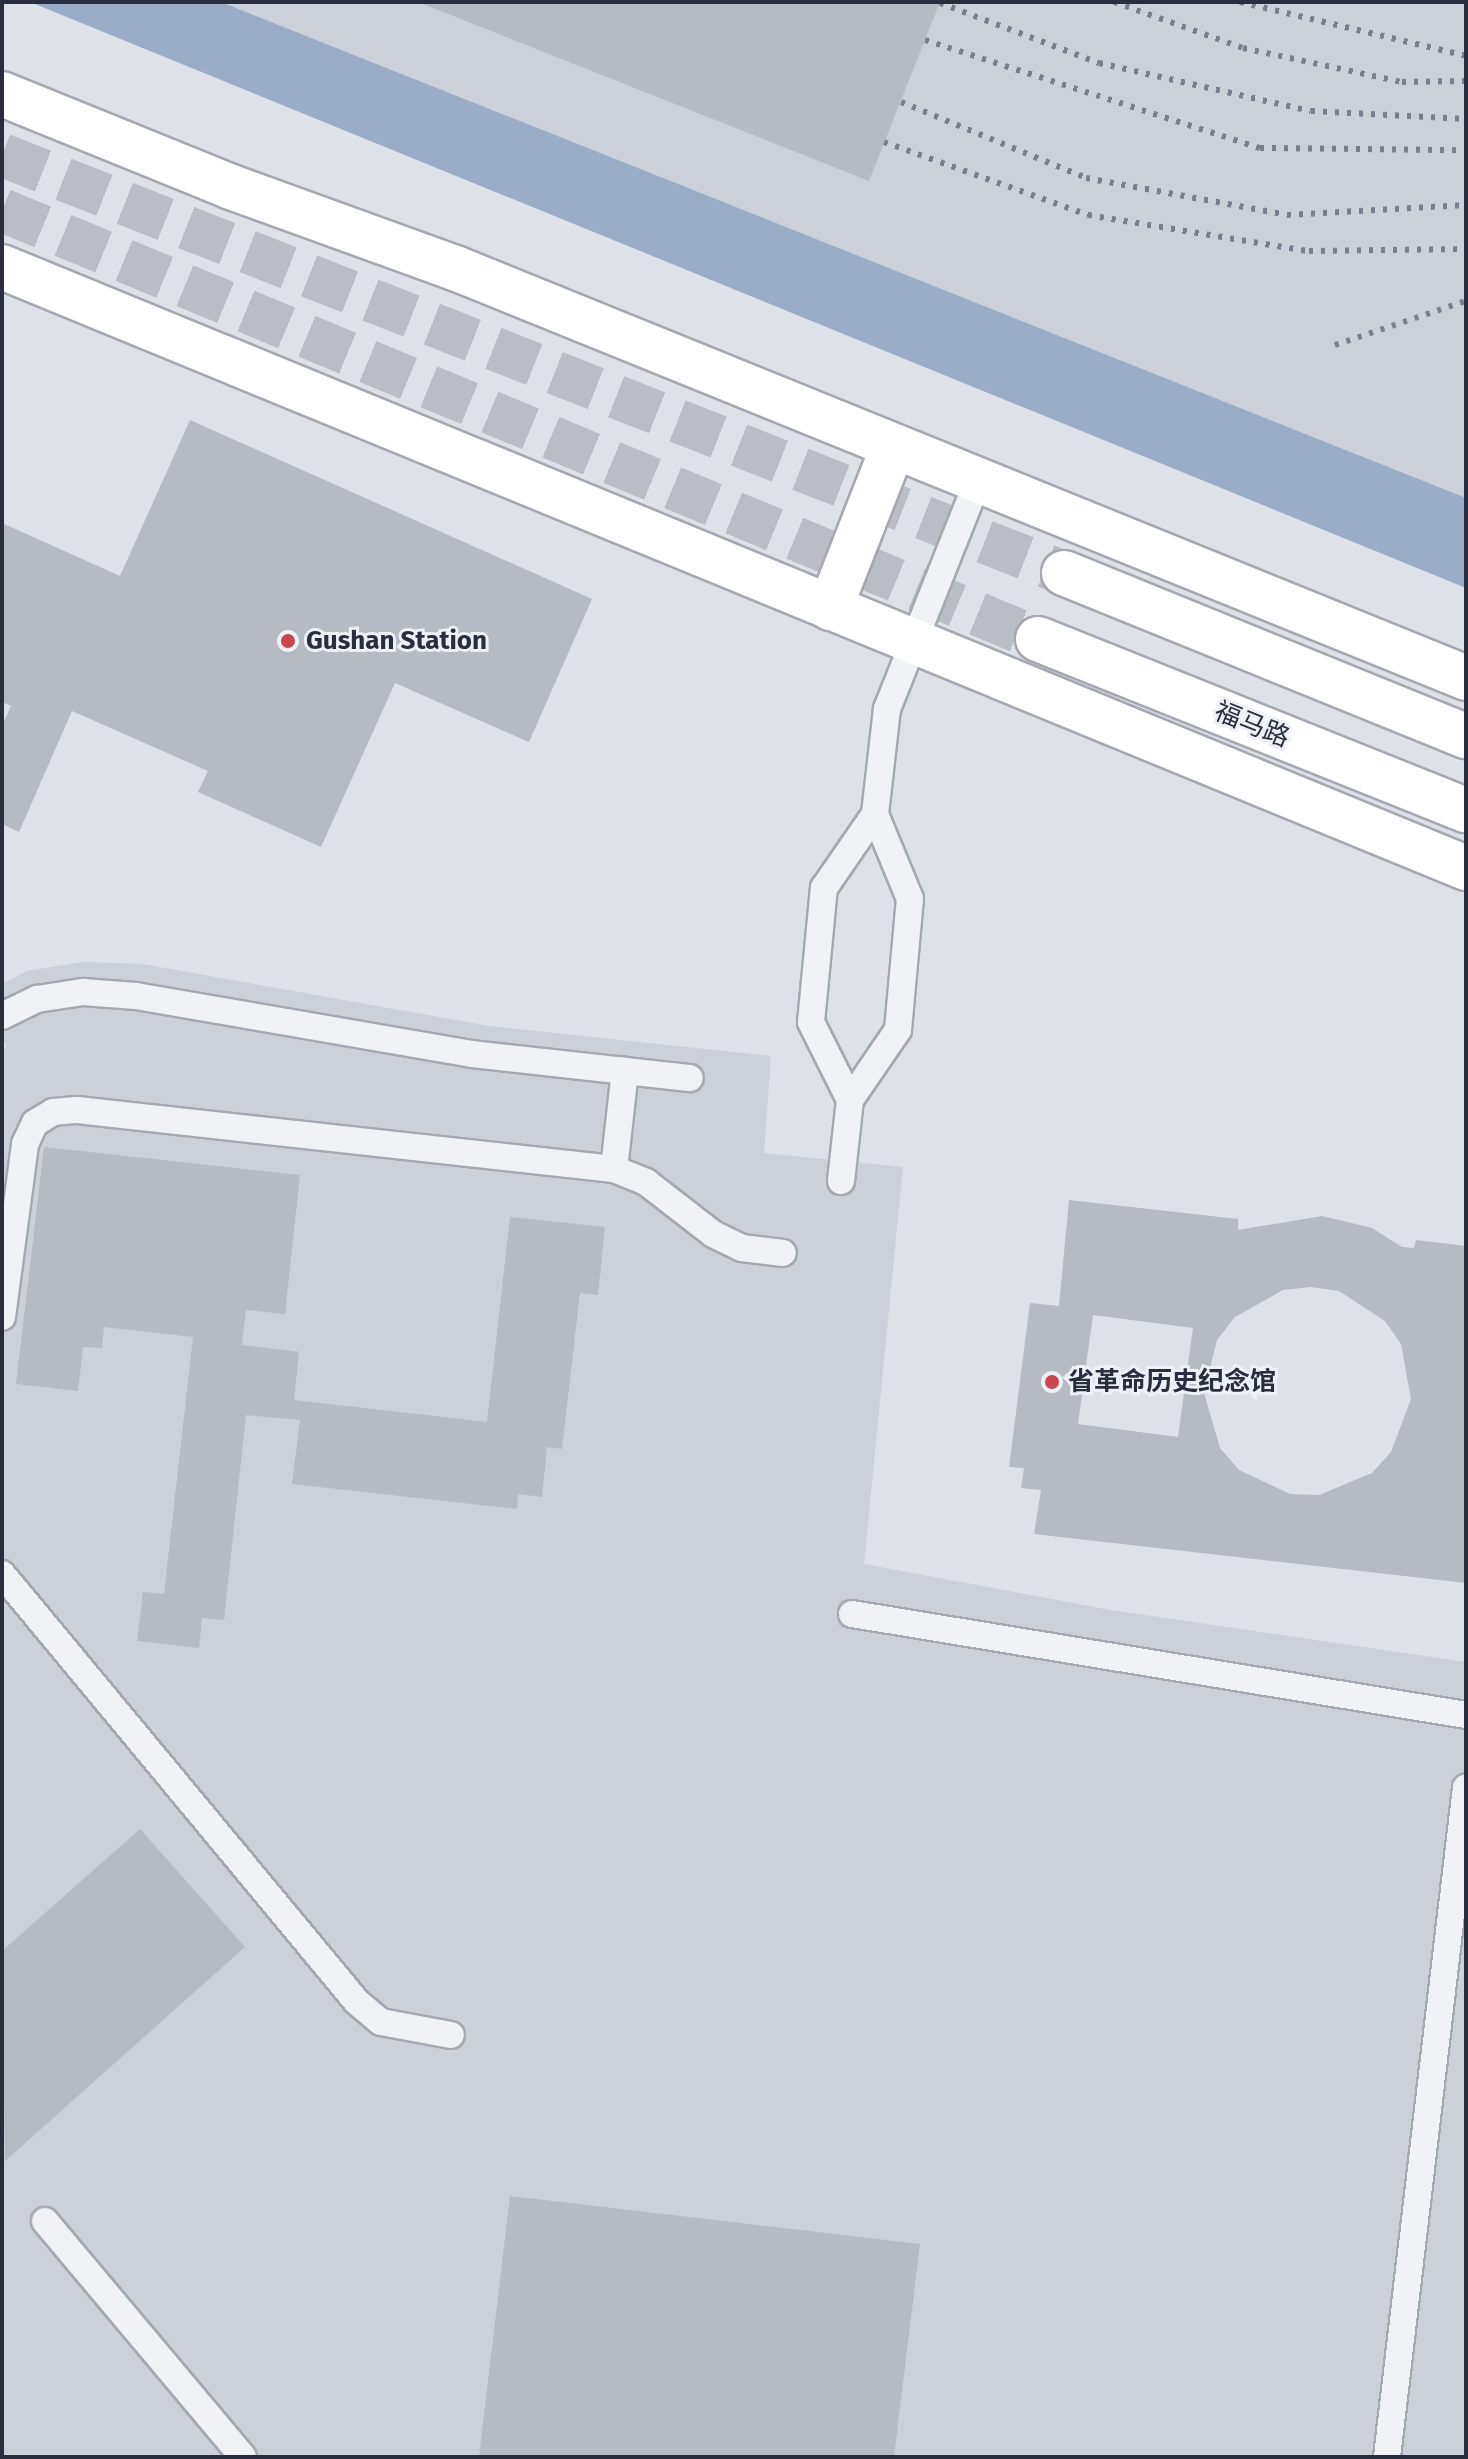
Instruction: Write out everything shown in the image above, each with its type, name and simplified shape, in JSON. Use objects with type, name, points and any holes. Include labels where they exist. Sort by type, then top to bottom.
[{"type":"main road","points":[[2,94],[231,187],[455,268],[1466,678]]},
{"type":"main road","points":[[2,267],[913,644],[1466,868]]},
{"type":"main road","points":[[830,608],[893,447]]},
{"type":"main road","points":[[1064,573],[1466,736]]},
{"type":"main road","name":"福马路","points":[[1038,639],[1466,810]]},
{"type":"lane","points":[[850,1100],[811,1022],[824,888],[875,814],[887,709],[978,480]]},
{"type":"lane","points":[[841,1181],[850,1100],[898,1030],[910,899],[875,814]]},
{"type":"lane","points":[[2,1016],[37,999],[83,992],[136,996],[472,1054],[690,1078]]},
{"type":"lane","points":[[614,1169],[625,1071]]},
{"type":"lane","points":[[2,1317],[25,1144],[35,1123],[53,1112],[77,1110],[614,1169],[646,1182],[722,1239],[742,1248],[783,1253]]},
{"type":"lane","points":[[2,1574],[357,2002],[381,2022],[451,2035]]},
{"type":"lane","points":[[852,1614],[1466,1715]]},
{"type":"lane","points":[[1387,2457],[1466,1788]]},
{"type":"lane","points":[[45,2221],[243,2457]]},
{"type":"shaded area","points":[[219,2],[1466,2],[1466,498],[1376,464]]},
{"type":"shaded area","points":[[83,962],[143,964],[489,1026],[771,1056],[764,1153],[903,1167],[864,1564],[1111,1610],[1466,1662],[1466,2457],[2,2457],[2,1050],[7,1046],[2,1038],[2,984],[27,971]]},
{"type":"water","points":[[30,2],[221,2],[1466,498],[1466,588]]},
{"type":"building","points":[[418,2],[940,2],[869,181]]},
{"type":"building","name":"Gushan Station","points":[[190,420],[592,599],[529,742],[395,683],[321,847],[198,792],[208,771],[72,711],[19,832],[2,824],[2,726],[11,706],[2,702],[2,523],[120,576]]},
{"type":"building","points":[[44,1147],[300,1175],[285,1314],[246,1310],[242,1345],[299,1352],[294,1400],[487,1422],[510,1217],[605,1227],[598,1295],[580,1293],[562,1449],[547,1447],[542,1497],[518,1494],[517,1509],[292,1484],[300,1420],[246,1415],[224,1620],[202,1618],[199,1648],[137,1641],[143,1592],[164,1594],[193,1337],[104,1327],[102,1348],[83,1347],[78,1391],[16,1384]]},
{"type":"building","name":"省革命历史纪念馆","points":[[1069,1200],[1238,1219],[1238,1230],[1322,1216],[1372,1228],[1402,1247],[1414,1248],[1416,1240],[1466,1246],[1466,1583],[1034,1534],[1041,1490],[1021,1488],[1024,1468],[1009,1467],[1030,1303],[1059,1306]],"holes":[[[1311,1287],[1339,1291],[1385,1321],[1401,1344],[1411,1399],[1391,1452],[1372,1473],[1319,1495],[1290,1494],[1239,1470],[1220,1448],[1204,1393],[1217,1340],[1235,1317],[1283,1290]],[[1093,1315],[1193,1328],[1178,1437],[1078,1424]]]},
{"type":"building","points":[[140,1829],[245,1947],[5,2161],[2,1951]]},
{"type":"building","points":[[510,2196],[920,2244],[894,2457],[479,2457]]},
{"type":"tunnel","points":[[2,155],[1064,573]]},
{"type":"tunnel","points":[[2,210],[1038,639]]},
{"type":"railway","points":[[1114,2],[1243,48],[1402,82],[1466,81]]},
{"type":"railway","points":[[1240,2],[1466,56]]},
{"type":"railway","points":[[940,3],[1099,63],[1311,111],[1466,119]]},
{"type":"railway","points":[[925,40],[1260,148],[1466,150]]},
{"type":"railway","points":[[901,102],[1086,178],[1287,215],[1466,205]]},
{"type":"railway","points":[[884,142],[1088,215],[1309,251],[1466,249]]},
{"type":"railway","points":[[1335,345],[1466,301]]},
{"type":"place","name":"Gushan Station","points":[[288,641]]},
{"type":"place","name":"省革命历史纪念馆","points":[[1052,1382]]}]
